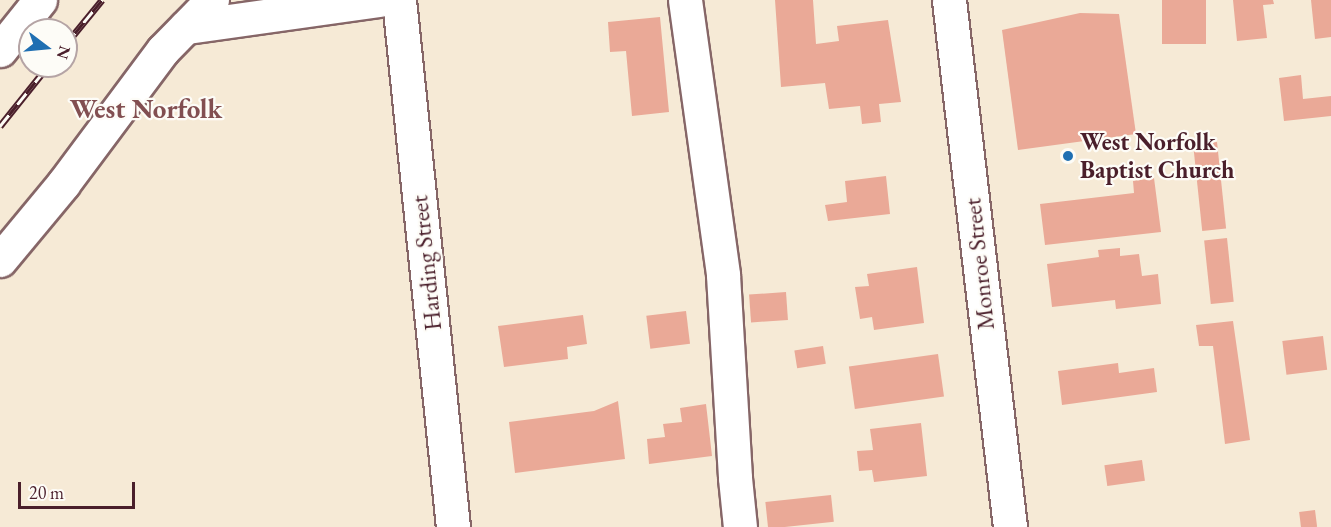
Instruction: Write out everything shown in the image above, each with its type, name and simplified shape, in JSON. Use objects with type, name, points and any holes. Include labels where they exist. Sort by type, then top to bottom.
[{"type":"street","points":[[0,29],[16,0]]},
{"type":"street","points":[[0,50],[40,0]]},
{"type":"street","points":[[0,260],[63,183],[163,50],[212,0]]},
{"type":"street","points":[[186,27],[379,0]]},
{"type":"street","name":"Harding Street","points":[[399,0],[453,527]]},
{"type":"street","points":[[685,0],[692,32],[723,275],[740,527]]},
{"type":"street","name":"Monroe Street","points":[[949,0],[1010,527]]},
{"type":"building","points":[[775,0],[813,0],[816,44],[839,41],[837,26],[888,20],[901,102],[879,104],[881,122],[862,124],[860,106],[829,109],[825,83],[781,87]]},
{"type":"building","points":[[1162,0],[1206,0],[1206,44],[1162,44]]},
{"type":"building","points":[[1233,0],[1273,0],[1274,4],[1263,5],[1267,38],[1237,41]]},
{"type":"building","points":[[1311,0],[1331,0],[1331,37],[1315,39]]},
{"type":"building","points":[[1080,13],[1119,14],[1136,134],[1018,150],[1002,30]]},
{"type":"building","points":[[660,17],[669,112],[632,116],[626,51],[610,52],[608,22]]},
{"type":"building","points":[[1301,75],[1303,99],[1331,96],[1331,116],[1284,121],[1279,78]]},
{"type":"building","points":[[1217,142],[1226,229],[1202,231],[1193,145]]},
{"type":"building","points":[[886,176],[890,214],[828,221],[825,205],[847,202],[845,181]]},
{"type":"building","points":[[1154,178],[1161,232],[1045,245],[1040,204],[1134,193],[1133,181]]},
{"type":"building","points":[[1227,238],[1234,302],[1211,304],[1204,240]]},
{"type":"building","points":[[1120,248],[1120,256],[1139,254],[1142,276],[1158,274],[1161,304],[1116,309],[1115,300],[1052,307],[1047,264],[1099,257],[1098,250]]},
{"type":"building","points":[[917,267],[924,323],[874,330],[872,317],[860,319],[855,287],[869,286],[867,274]]},
{"type":"building","points":[[786,292],[788,320],[751,323],[749,295]]},
{"type":"building","points":[[686,311],[690,344],[650,349],[646,316]]},
{"type":"building","points":[[583,315],[587,344],[567,347],[568,359],[504,367],[498,326]]},
{"type":"building","points":[[1233,321],[1250,440],[1225,444],[1213,346],[1199,346],[1196,325]]},
{"type":"building","points":[[1323,336],[1327,370],[1286,375],[1282,341]]},
{"type":"building","points":[[823,346],[826,364],[797,368],[794,351]]},
{"type":"building","points":[[938,354],[944,397],[855,409],[849,367]]},
{"type":"building","points":[[1118,363],[1119,373],[1154,368],[1157,392],[1062,405],[1058,371]]},
{"type":"building","points":[[618,401],[625,459],[515,473],[509,422],[594,411]]},
{"type":"building","points":[[706,404],[712,456],[649,464],[647,439],[665,437],[663,424],[682,422],[680,408]]},
{"type":"building","points":[[921,423],[927,476],[874,482],[872,470],[859,471],[857,451],[873,450],[870,429]]},
{"type":"building","points":[[1142,460],[1145,481],[1107,486],[1104,465]]},
{"type":"building","points":[[831,495],[834,522],[768,527],[765,502]]},
{"type":"building","points":[[1315,510],[1317,527],[1301,527],[1299,512]]},
{"type":"railway","points":[[78,29],[102,0]]},
{"type":"railway","points":[[0,126],[38,78]]},
{"type":"place","name":"West Norfolk Baptist Church","points":[[1068,156]]},
{"type":"district","name":"West Norfolk","points":[[146,109]]}]
